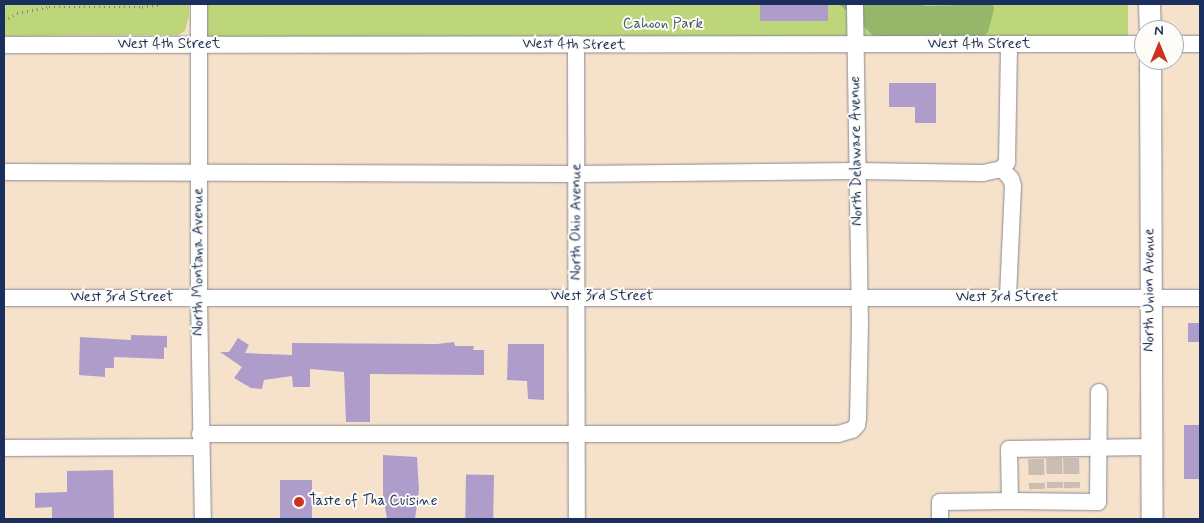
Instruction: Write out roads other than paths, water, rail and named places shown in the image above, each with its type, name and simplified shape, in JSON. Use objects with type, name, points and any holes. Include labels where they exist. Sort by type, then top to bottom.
[{"type":"main road","points":[[1150,4],[1150,20]]},
{"type":"main road","name":"North Union Avenue","points":[[1150,70],[1152,519]]},
{"type":"street","name":"North Montana Avenue","points":[[199,4],[198,172],[203,519]]},
{"type":"street","name":"North Delaware Avenue","points":[[577,435],[847,433],[857,425],[859,298],[855,4]]},
{"type":"street","name":"North Ohio Avenue","points":[[576,44],[577,519]]},
{"type":"street","name":"West 4th Street","points":[[4,45],[1134,44]]},
{"type":"street","points":[[1184,44],[1200,44]]},
{"type":"street","points":[[4,172],[576,174],[857,171],[983,173],[1002,169],[1008,154],[1009,45]]},
{"type":"street","points":[[1002,169],[1011,179],[1013,186],[1008,298]]},
{"type":"street","name":"West 3rd Street","points":[[4,298],[1200,298]]},
{"type":"street","points":[[940,519],[940,502],[1010,501],[1037,495],[1072,495],[1098,502],[1099,392]]},
{"type":"street","points":[[4,448],[201,440],[577,435]]},
{"type":"street","points":[[1010,501],[1009,449],[1036,454],[1071,453],[1098,448],[1151,448]]},
{"type":"tunnel","points":[[1054,458],[1055,488]]},
{"type":"tunnel","points":[[1071,458],[1072,488]]},
{"type":"tunnel","points":[[1036,459],[1037,489]]},
{"type":"place","name":"Taste of Tha Cuisine","points":[[299,502]]},
{"type":"park label","name":"Cahoon Park","points":[[663,25]]}]
